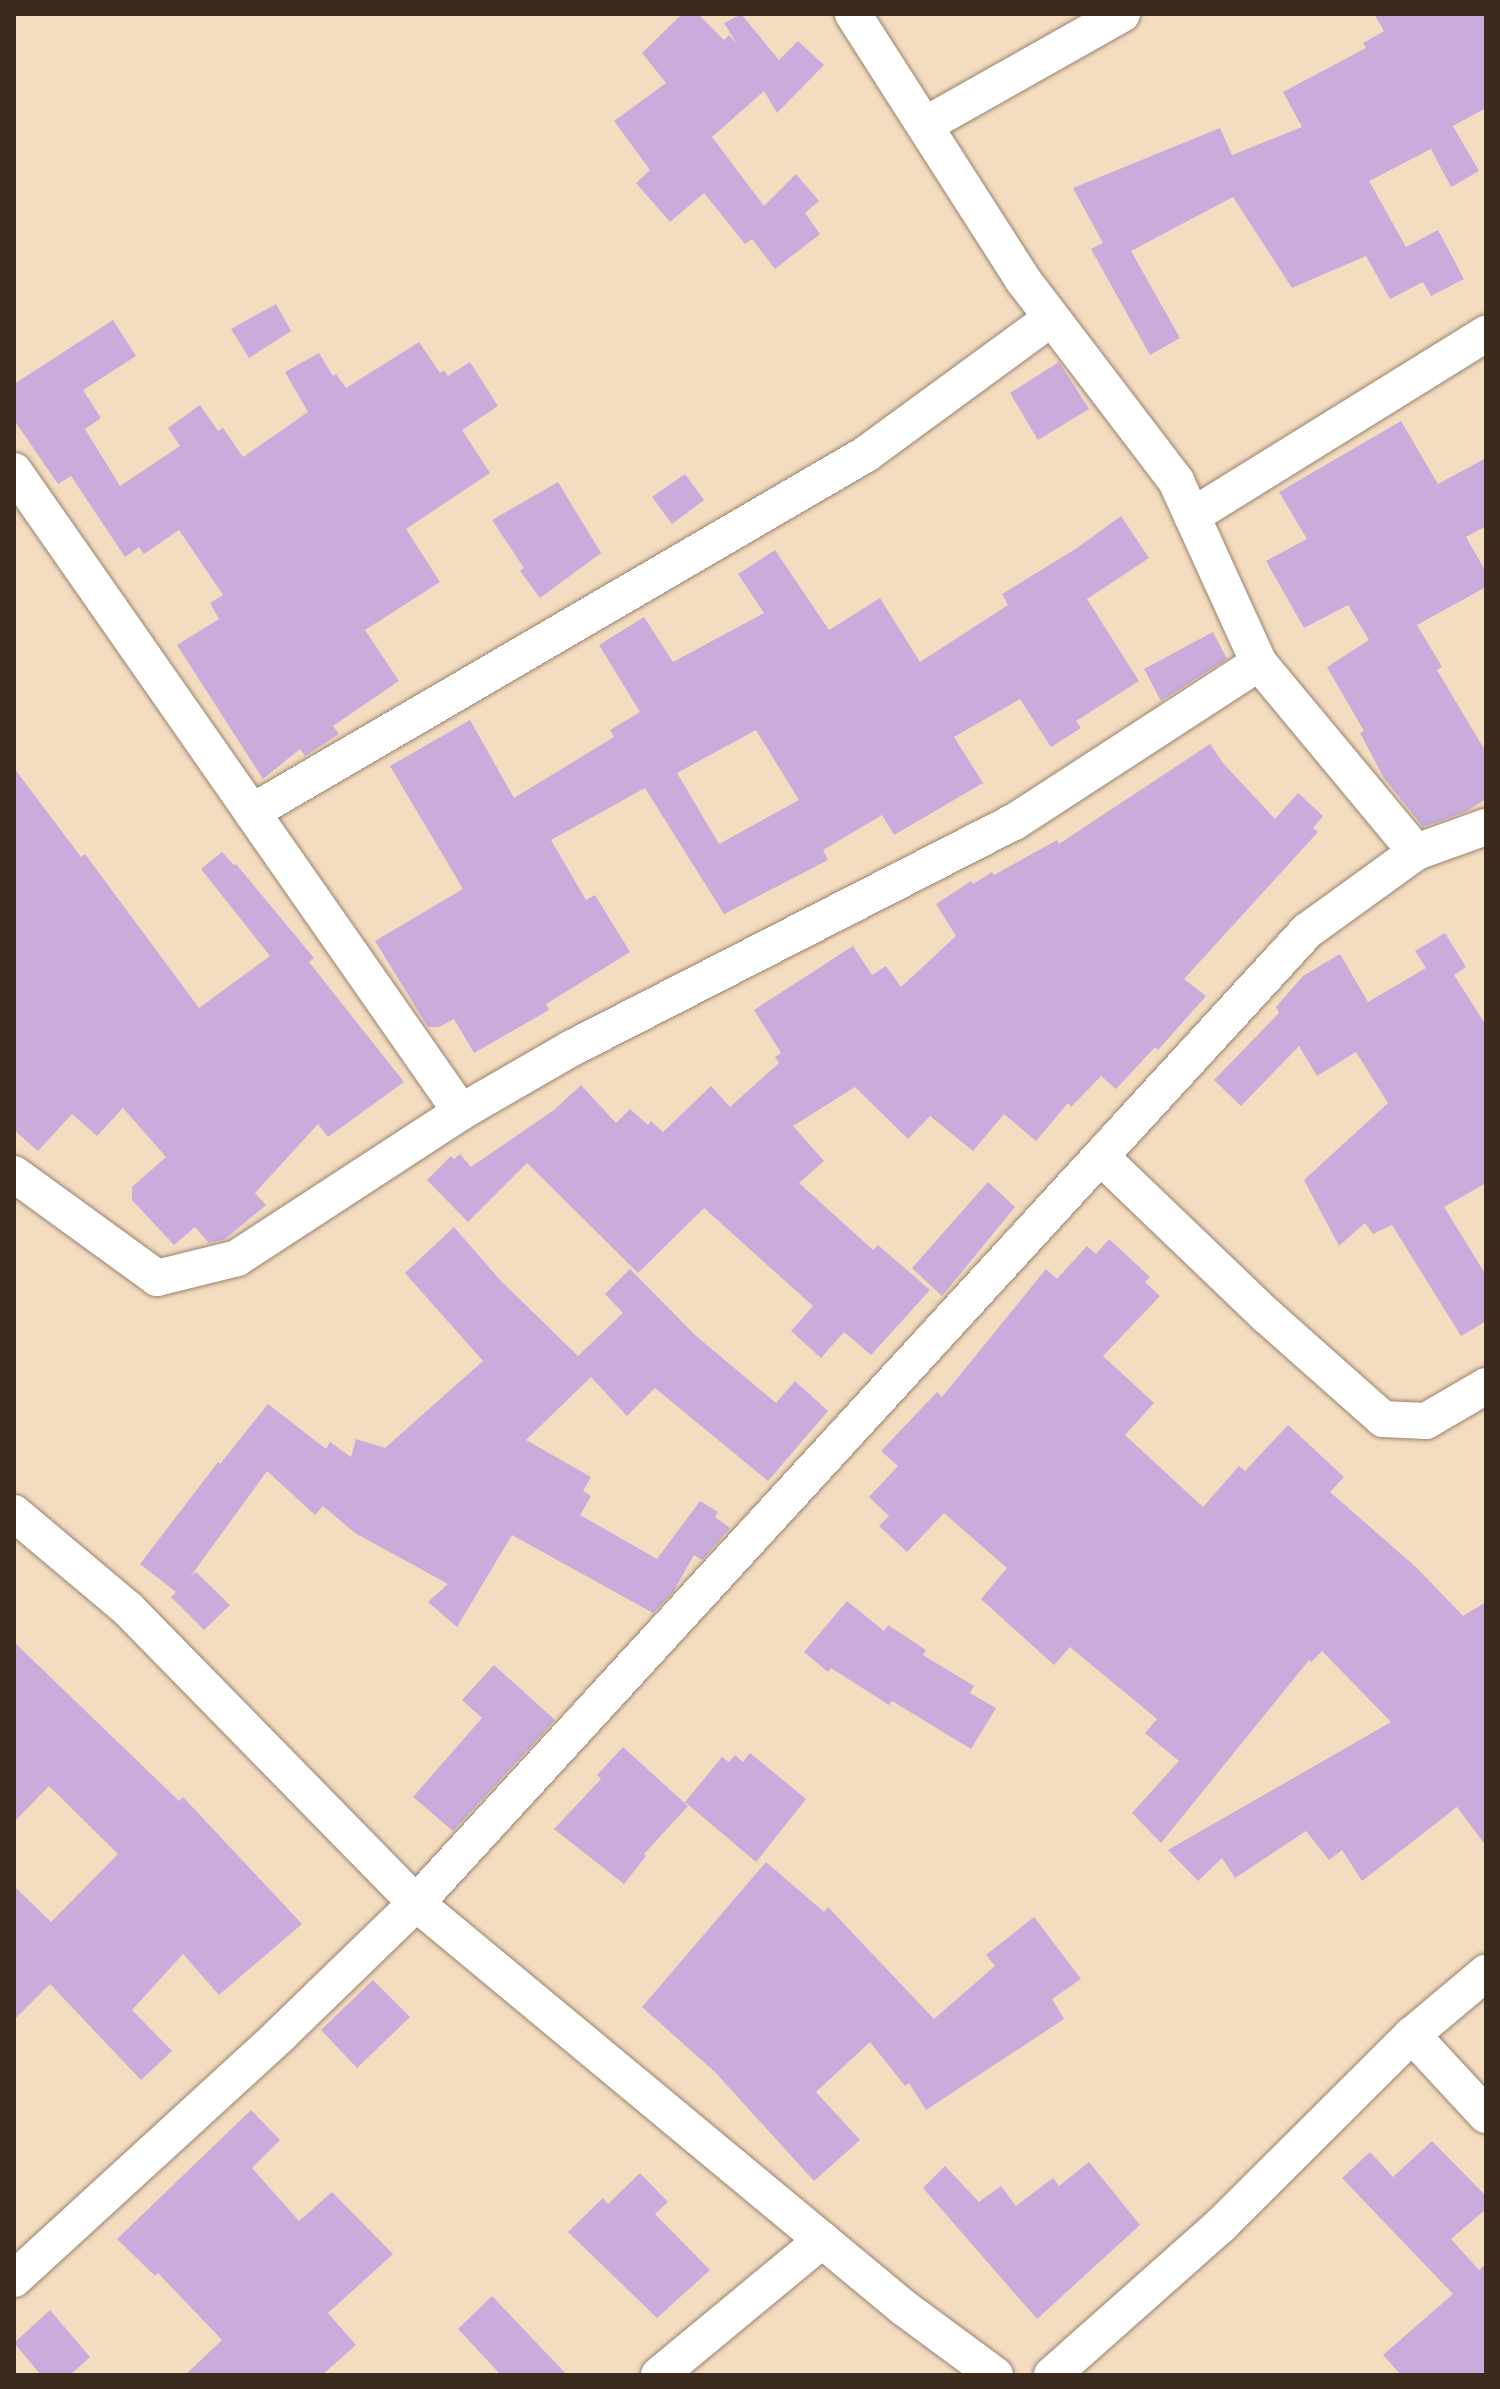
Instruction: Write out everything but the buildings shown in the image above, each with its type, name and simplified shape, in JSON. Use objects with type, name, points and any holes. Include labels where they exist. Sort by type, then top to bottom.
[{"type":"street","points":[[853,14],[1023,280],[1176,481],[1259,663],[1416,852]]},
{"type":"street","points":[[925,125],[1122,14]]},
{"type":"street","points":[[252,812],[866,454],[1052,318]]},
{"type":"street","points":[[1192,516],[1486,334]]},
{"type":"street","points":[[14,471],[461,1112]]},
{"type":"street","points":[[14,1174],[157,1278],[237,1258],[461,1112],[572,1048],[1014,822],[1259,663]]},
{"type":"street","points":[[14,2278],[280,2035],[416,1903],[1307,931],[1416,852],[1486,827]]},
{"type":"street","points":[[1102,1158],[1267,1316],[1383,1419],[1426,1421],[1486,1386]]},
{"type":"street","points":[[14,1513],[128,1609],[416,1903],[822,2240],[995,2375]]},
{"type":"street","points":[[1052,2375],[1220,2226],[1412,2035],[1486,1973]]},
{"type":"street","points":[[1412,2035],[1486,2115]]},
{"type":"street","points":[[659,2375],[822,2240]]}]
